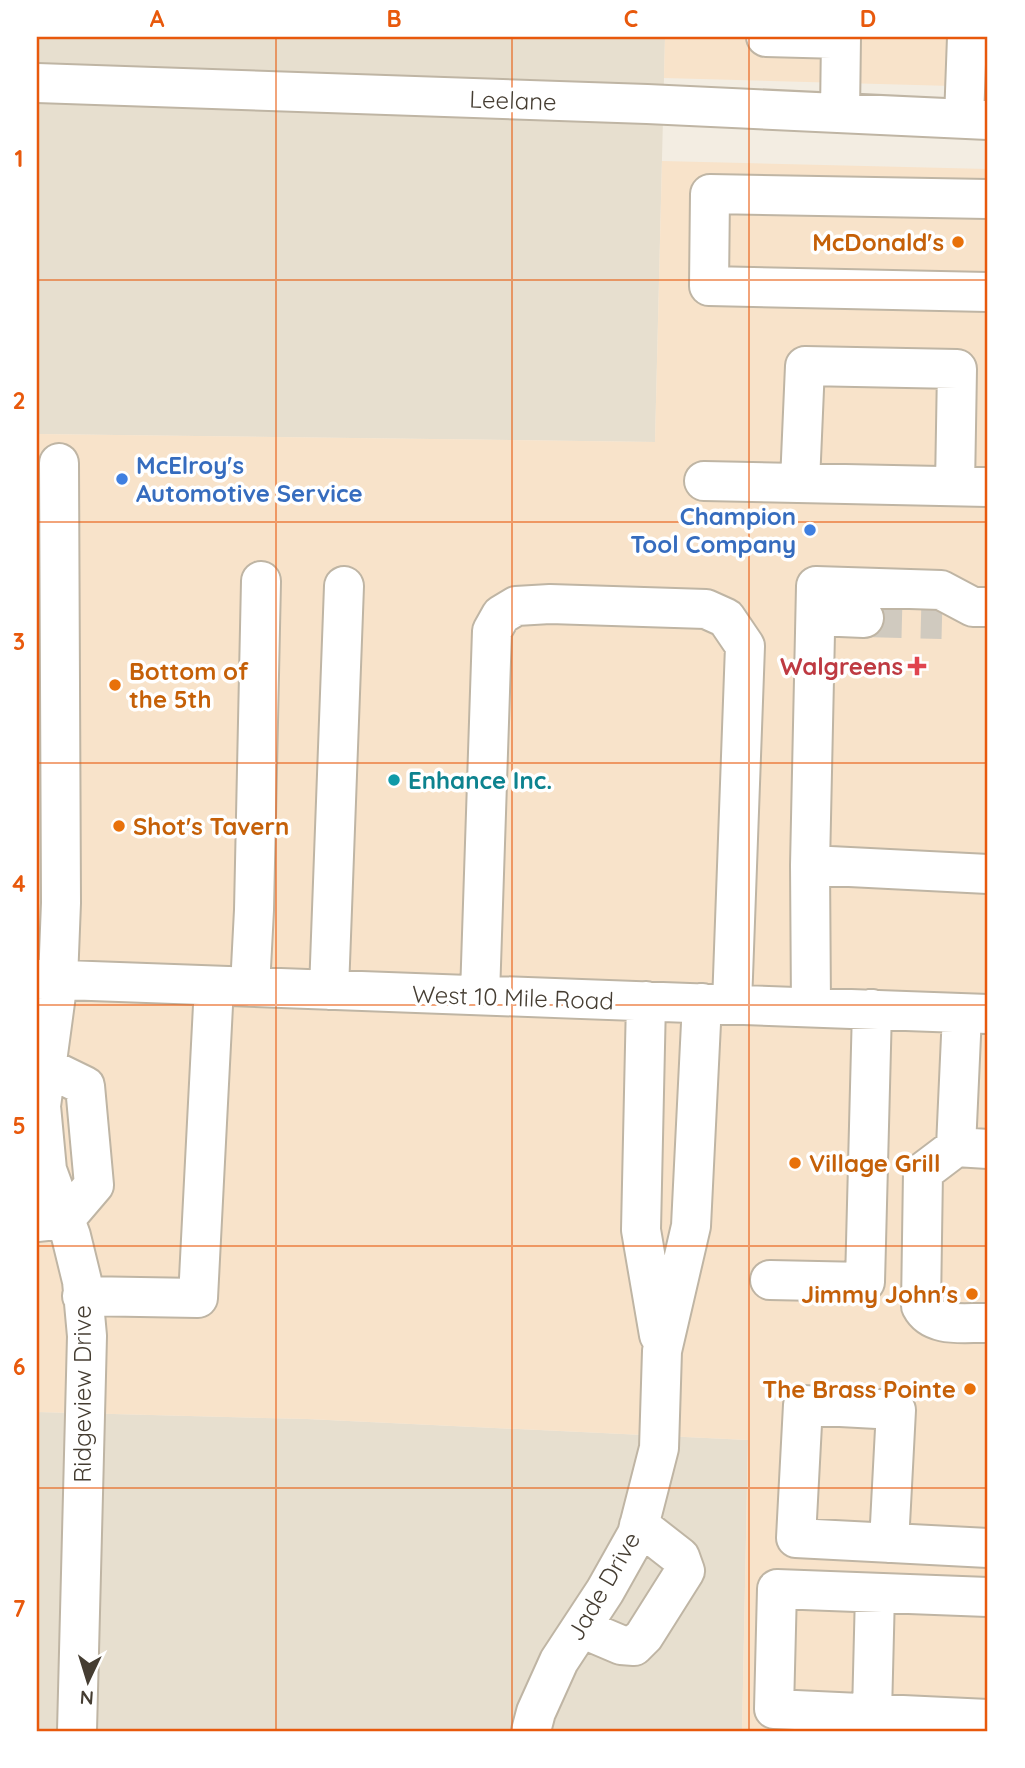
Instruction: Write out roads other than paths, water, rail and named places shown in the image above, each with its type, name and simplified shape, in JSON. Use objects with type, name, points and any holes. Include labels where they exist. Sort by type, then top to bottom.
[{"type":"street","points":[[766,37],[841,38],[840,113]]},
{"type":"street","points":[[974,42],[976,120]]},
{"type":"street","name":"Leelane","points":[[37,83],[976,120]]},
{"type":"street","points":[[988,199],[710,194],[709,286],[988,292]]},
{"type":"street","points":[[704,481],[972,486],[957,369],[805,366],[800,482]]},
{"type":"street","name":"Ridgeview Drive","points":[[59,463],[61,903],[47,979],[46,1067],[41,1106],[51,1220],[82,1281],[87,1336],[77,1731]]},
{"type":"street","points":[[82,1296],[198,1298],[232,986],[254,910],[261,581]]},
{"type":"street","points":[[329,990],[344,586]]},
{"type":"street","points":[[811,1007],[810,865],[817,586],[941,590],[968,612]]},
{"type":"street","name":"Jade Drive","points":[[480,995],[492,631],[501,615],[516,606],[550,604],[706,608],[726,618],[745,646],[717,1003],[691,1226],[662,1351],[659,1448],[639,1525],[605,1591],[559,1661],[536,1712],[531,1731]]},
{"type":"street","points":[[816,616],[864,618]]},
{"type":"street","points":[[810,865],[988,874]]},
{"type":"street","name":"West 10 Mile Road","points":[[47,979],[975,1014]]},
{"type":"street","name":"Jade Drive","points":[[646,1002],[641,1230],[662,1351]]},
{"type":"street","points":[[770,1280],[865,1282],[872,1009]]},
{"type":"street","points":[[975,1014],[972,1148],[923,1172],[921,1306],[929,1317],[940,1321],[988,1323]]},
{"type":"street","points":[[581,1628],[621,1646],[634,1646],[645,1636],[685,1571],[680,1557],[639,1525]]},
{"type":"street","points":[[890,1543],[988,1548]]},
{"type":"street","points":[[988,1597],[777,1589],[774,1709],[988,1719]]},
{"type":"street","points":[[872,1713],[875,1593]]},
{"type":"tunnel","points":[[864,618],[942,620]]},
{"type":"place","name":"McDonald's","points":[[958,242]]},
{"type":"place","name":"McElroy's Automotive Service","points":[[122,479]]},
{"type":"place","name":"Champion Tool Company","points":[[810,530]]},
{"type":"place","name":"Walgreens","points":[[917,666]]},
{"type":"place","name":"Bottom of the 5th","points":[[115,685]]},
{"type":"place","name":"Enhance Inc.","points":[[394,780]]},
{"type":"place","name":"Shot's Tavern","points":[[119,826]]},
{"type":"place","name":"Village Grill","points":[[795,1163]]},
{"type":"place","name":"Jimmy John's","points":[[972,1294]]},
{"type":"place","name":"The Brass Pointe","points":[[970,1389]]}]
